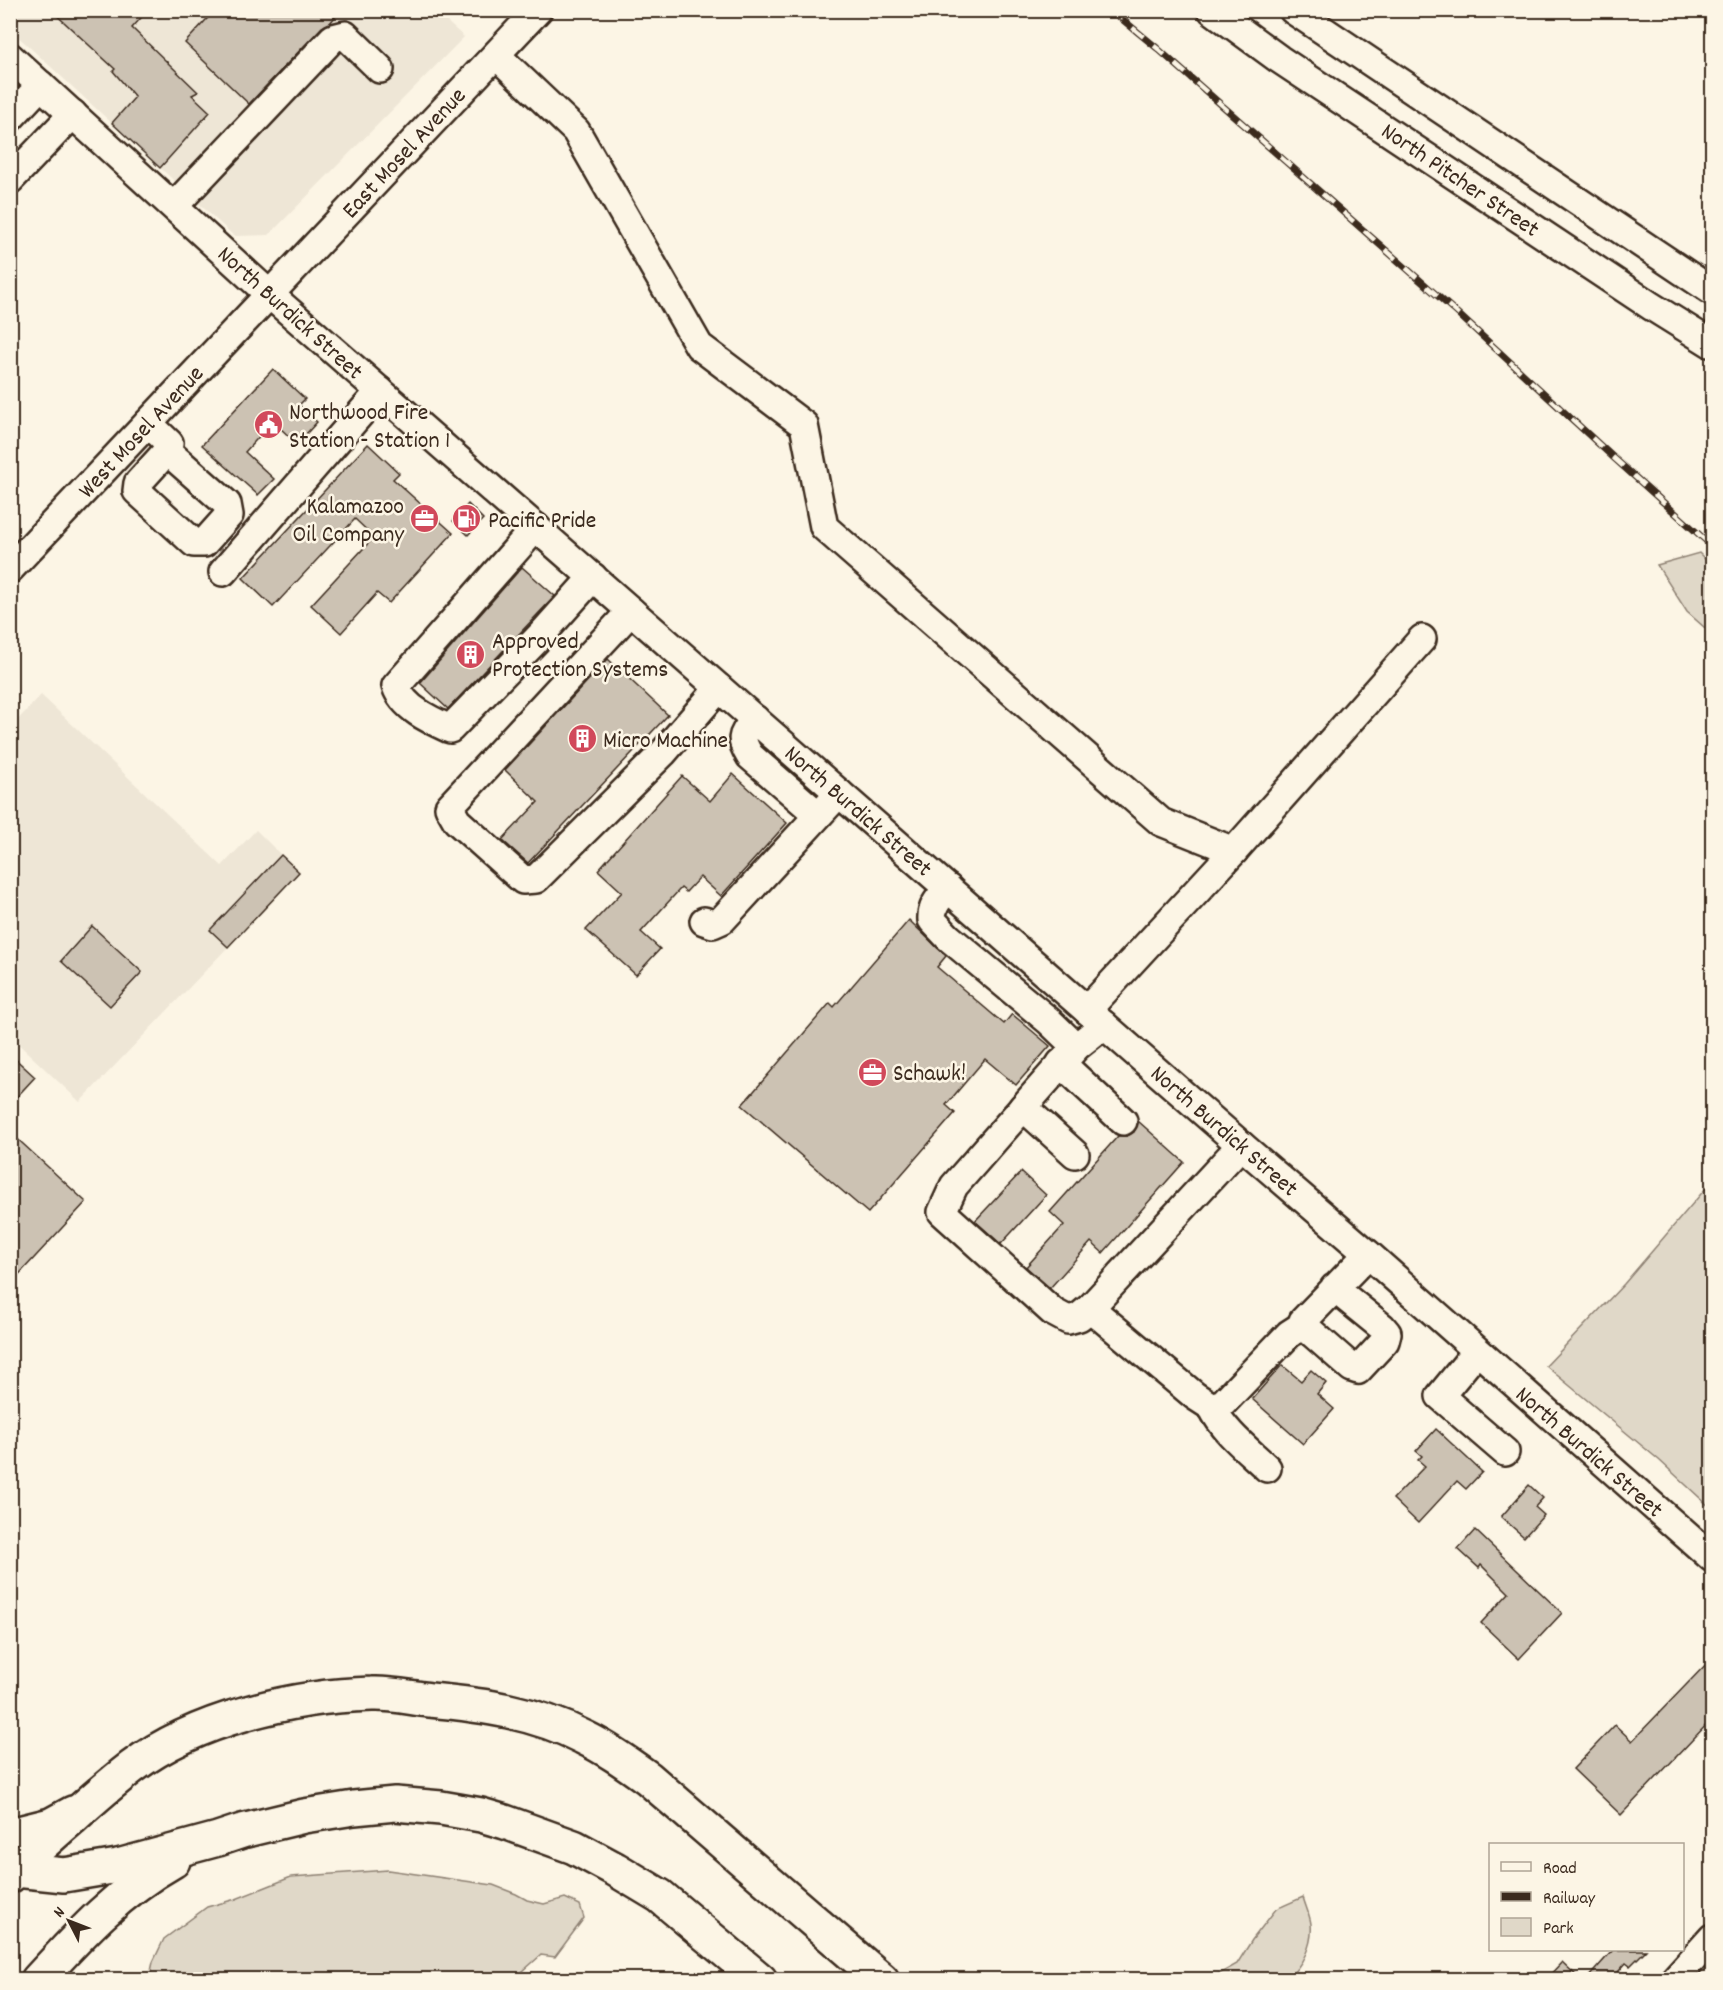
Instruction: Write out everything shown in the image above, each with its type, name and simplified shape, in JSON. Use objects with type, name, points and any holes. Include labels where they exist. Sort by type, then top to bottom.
[{"type":"highway","points":[[12,1872],[39,1846],[134,1766],[167,1746],[207,1727],[254,1712],[311,1699],[373,1694],[496,1707],[535,1717],[575,1732],[610,1751],[648,1778],[882,1980]]},
{"type":"highway","points":[[12,1872],[64,1875],[118,1866],[242,1831],[304,1816],[354,1808],[395,1804],[441,1808],[481,1815],[574,1847],[660,1896],[760,1980]]},
{"type":"highway","points":[[38,1980],[78,1936],[123,1893],[171,1862],[218,1839]]},
{"type":"street","name":"East Mosel Avenue","points":[[269,294],[538,10]]},
{"type":"street","name":"North Pitcher Street","points":[[1212,10],[1299,72],[1651,306],[1713,344]]},
{"type":"street","points":[[1293,10],[1713,291]]},
{"type":"street","points":[[174,206],[333,38],[345,35],[380,69]]},
{"type":"street","points":[[496,55],[576,131],[699,346],[804,425],[824,527],[1161,822],[1234,851]]},
{"type":"street","name":"North Burdick Street","points":[[10,57],[269,294],[1713,1558]]},
{"type":"street","points":[[10,118],[41,85]]},
{"type":"street","points":[[10,180],[73,114]]},
{"type":"street","name":"West Mosel Avenue","points":[[10,569],[269,294]]},
{"type":"street","points":[[223,572],[380,391]]},
{"type":"street","points":[[148,423],[169,443],[167,451]]},
{"type":"street","points":[[536,527],[396,686],[399,696],[425,717],[450,729],[542,634],[593,577]]},
{"type":"street","points":[[631,611],[449,807],[457,821],[523,880],[536,879],[663,753],[719,688]]},
{"type":"street","points":[[1241,1144],[1090,1308],[1079,1317],[1068,1320],[1053,1312],[942,1212],[954,1186],[1069,1055],[1096,1018],[1234,851],[1422,639]]},
{"type":"street","points":[[755,720],[742,736],[742,744],[750,756],[818,815]]},
{"type":"street","points":[[775,778],[796,755]]},
{"type":"street","points":[[704,921],[713,924],[722,920],[839,793]]},
{"type":"street","points":[[948,888],[935,903],[931,911],[932,920],[948,937],[1048,1021],[1069,1055],[1123,1120]]},
{"type":"street","points":[[1023,1107],[1076,1154]]},
{"type":"street","points":[[1212,1407],[1223,1403],[1289,1335],[1303,1325],[1303,1321],[1368,1254]]},
{"type":"street","points":[[1303,1325],[1352,1368],[1358,1370],[1385,1341],[1387,1333],[1382,1327],[1334,1288]]},
{"type":"street","points":[[1090,1308],[1195,1396],[1212,1407],[1226,1430],[1267,1468]]},
{"type":"street","points":[[1477,1352],[1440,1396],[1505,1452]]},
{"type":"street","points":[[10,1832],[50,1822],[99,1794]]},
{"type":"street","points":[[1674,1980],[1713,1938]]},
{"type":"shaded area","points":[[10,11],[435,11],[464,37],[269,235],[234,236],[11,30]]},
{"type":"shaded area","points":[[41,695],[222,866],[256,830],[281,855],[210,929],[228,947],[80,1102],[11,1037],[10,728]]},
{"type":"green space","points":[[1699,553],[1712,566],[1712,634],[1687,612],[1657,565]]},
{"type":"green space","points":[[1712,1181],[1712,1509],[1659,1460],[1546,1366],[1624,1284]]},
{"type":"green space","points":[[388,1870],[493,1885],[527,1900],[544,1904],[565,1898],[580,1905],[584,1918],[555,1957],[541,1955],[514,1979],[152,1979],[153,1962],[164,1939],[207,1907],[236,1899],[291,1877]]},
{"type":"green space","points":[[1303,1897],[1310,1921],[1310,1940],[1302,1961],[1287,1979],[1210,1979],[1237,1964],[1276,1909]]},
{"type":"building","points":[[51,10],[148,10],[132,28],[198,92],[192,95],[210,112],[160,168],[112,123],[135,97],[113,71],[115,69]]},
{"type":"building","points":[[215,10],[341,10],[249,104],[185,43]]},
{"type":"building","name":"Northwood Fire Station - Station 1","points":[[273,369],[305,399],[299,405],[317,422],[297,444],[279,427],[271,435],[265,430],[245,452],[274,479],[258,495],[202,445]]},
{"type":"building","points":[[368,444],[399,473],[393,479],[453,533],[389,603],[377,593],[341,633],[311,605],[374,537],[355,519],[273,607],[243,578]]},
{"type":"building","points":[[468,504],[483,519],[468,535],[453,521]]},
{"type":"building","name":"Approved Protection Systems","points":[[522,567],[555,596],[448,709],[420,683]]},
{"type":"building","name":"Micro Machine","points":[[608,659],[668,715],[528,863],[502,840],[538,802],[505,770]]},
{"type":"building","points":[[733,774],[787,823],[721,896],[700,877],[686,892],[681,888],[641,932],[660,949],[636,975],[586,930],[622,892],[598,870],[682,776],[710,801]]},
{"type":"building","points":[[281,855],[299,872],[228,947],[210,930]]},
{"type":"building","name":"Schawk!","points":[[909,920],[946,956],[937,967],[1004,1024],[1012,1014],[1050,1046],[1016,1085],[985,1059],[946,1105],[955,1113],[868,1213],[742,1105],[830,1003],[834,1007]]},
{"type":"building","points":[[92,926],[142,972],[110,1006],[61,961]]},
{"type":"building","points":[[10,1054],[35,1077],[10,1104]]},
{"type":"building","points":[[1138,1121],[1184,1162],[1103,1253],[1091,1242],[1050,1288],[1026,1267],[1064,1225],[1050,1212],[1118,1136],[1127,1136],[1134,1132]]},
{"type":"building","points":[[10,1132],[86,1202],[10,1284]]},
{"type":"building","points":[[1021,1172],[1046,1195],[1001,1244],[975,1221]]},
{"type":"building","points":[[1282,1365],[1301,1381],[1311,1370],[1326,1383],[1317,1394],[1334,1409],[1303,1444],[1252,1399]]},
{"type":"building","points":[[1436,1429],[1482,1472],[1466,1489],[1457,1481],[1418,1523],[1393,1499],[1425,1466],[1418,1460],[1422,1456],[1416,1451]]},
{"type":"building","points":[[1529,1485],[1543,1498],[1535,1507],[1544,1515],[1524,1537],[1501,1517]]},
{"type":"building","points":[[1475,1530],[1562,1613],[1519,1659],[1481,1623],[1509,1593],[1481,1565],[1479,1568],[1458,1549]]},
{"type":"building","points":[[1713,1657],[1713,1718],[1621,1815],[1573,1769],[1615,1725],[1632,1741]]},
{"type":"building","points":[[1612,1951],[1645,1951],[1630,1966],[1626,1963],[1611,1980],[1586,1980]]},
{"type":"building","points":[[1562,1962],[1581,1980],[1545,1980]]},
{"type":"railway","points":[[1111,10],[1456,312],[1712,546]]},
{"type":"place","name":"Northwood Fire Station - Station 1","points":[[268,425]]},
{"type":"place","name":"Kalamazoo Oil Company","points":[[425,519]]},
{"type":"place","name":"Pacific Pride","points":[[467,519]]},
{"type":"place","name":"Approved Protection Systems","points":[[471,654]]},
{"type":"place","name":"Micro Machine","points":[[582,739]]},
{"type":"place","name":"Schawk!","points":[[872,1072]]}]
